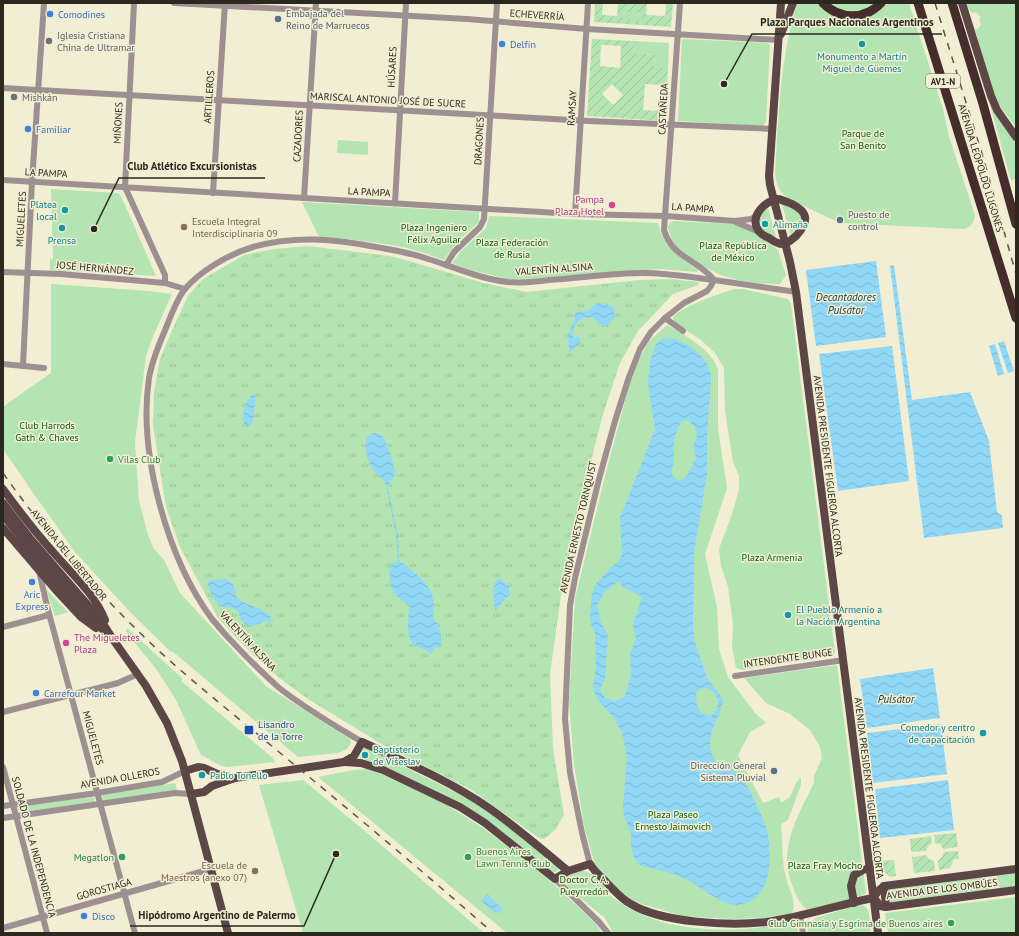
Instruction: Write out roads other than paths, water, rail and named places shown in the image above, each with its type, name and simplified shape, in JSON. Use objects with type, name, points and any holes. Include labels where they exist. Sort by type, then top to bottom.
[{"type":"highway","points":[[824,3],[832,10],[841,14],[858,16],[866,14],[881,3]]},
{"type":"highway","name":"AVENIDA LEOPOLDO LUGONES","points":[[918,3],[1016,318]]},
{"type":"highway","name":"AV1-N","points":[[952,3],[983,104],[1016,224]]},
{"type":"main road","name":"AVENIDA PRESIDENTE FIGUEROA ALCORTA","points":[[781,3],[769,176],[773,200],[796,292],[878,933]]},
{"type":"main road","points":[[779,40],[793,3]]},
{"type":"main road","points":[[962,3],[990,96],[997,110],[1016,137]]},
{"type":"main road","points":[[778,199],[787,201],[800,208],[804,214],[804,226],[794,238],[785,244],[777,243],[760,233],[756,224],[757,216],[764,206],[773,200],[778,199]]},
{"type":"main road","name":"AVENIDA DEL LIBERTADOR","points":[[3,489],[46,544],[89,593],[103,615],[112,638]]},
{"type":"main road","name":"AVENIDA DEL LIBERTADOR","points":[[3,503],[34,542],[93,610],[154,699],[166,723],[185,771],[228,933]]},
{"type":"main road","name":"AVENIDA DEL LIBERTADOR","points":[[3,516],[44,566],[95,623],[112,638]]},
{"type":"main road","name":"AVENIDA DEL LIBERTADOR","points":[[3,528],[39,571],[86,622],[112,638]]},
{"type":"main road","points":[[344,762],[350,759],[362,742]]},
{"type":"main road","name":"VALENTÍN ALSINA","points":[[362,742],[472,797],[506,821],[568,871]]},
{"type":"main road","points":[[356,752],[356,758],[361,763]]},
{"type":"main road","name":"AVENIDA OLLEROS","points":[[191,794],[204,792],[212,786],[236,778],[344,762],[361,763],[395,775],[460,807],[485,822],[555,879]]},
{"type":"main road","name":"AVENIDA OLLEROS","points":[[185,771],[198,767],[224,776],[236,778]]},
{"type":"main road","points":[[211,771],[213,778],[212,786]]},
{"type":"main road","points":[[555,879],[568,871],[590,864]]},
{"type":"main road","name":"AVENIDA DE LOS OMBÚES","points":[[590,864],[596,873],[622,898],[632,905],[662,915],[694,921],[740,924],[767,922],[822,912],[874,898],[879,890],[884,886],[1016,869]]},
{"type":"main road","points":[[854,903],[851,886],[854,875],[870,868]]},
{"type":"main road","points":[[884,886],[886,907]]},
{"type":"main road","name":"AVENIDA DE LOS OMBÚES","points":[[874,898],[880,906],[886,907],[1016,890]]},
{"type":"street","name":"MIGUELETES","points":[[23,365],[32,182],[44,3]]},
{"type":"street","name":"MIÑONES","points":[[134,3],[125,187],[165,275],[165,283]]},
{"type":"street","name":"ECHEVERRÍA","points":[[174,3],[225,4],[315,12],[405,16],[587,29],[779,40]]},
{"type":"street","name":"CAZADORES","points":[[304,198],[316,3]]},
{"type":"street","name":"HÚSARES","points":[[395,203],[406,3]]},
{"type":"street","name":"DRAGONES","points":[[446,265],[454,252],[483,223],[497,3]]},
{"type":"street","name":"RAMSAY","points":[[575,214],[588,3]]},
{"type":"street","name":"CASTAÑEDA","points":[[680,3],[664,230],[670,243],[678,252],[708,273],[714,280]]},
{"type":"street","name":"ARTILLEROS","points":[[213,193],[225,4]]},
{"type":"street","name":"MARISCAL ANTONIO JOSÉ DE SUCRE","points":[[3,88],[672,125],[773,129]]},
{"type":"street","name":"LA PAMPA","points":[[3,180],[575,214],[666,216],[735,221],[751,220],[757,216]]},
{"type":"street","name":"LA PAMPA","points":[[735,221],[751,227],[760,233]]},
{"type":"street","name":"VALENTÍN ALSINA","points":[[362,742],[296,700],[279,687],[229,638],[213,620],[202,603],[178,558],[169,536],[155,482],[147,427],[147,404],[149,378],[153,363],[171,317],[185,289],[213,265],[228,256],[254,247],[283,241],[319,239],[341,240],[411,254],[487,278],[507,282],[528,282],[640,272],[665,273],[796,292]]},
{"type":"street","name":"JOSÉ HERNÁNDEZ","points":[[3,272],[61,274],[165,283],[185,289]]},
{"type":"street","name":"AVENIDA ERNESTO TORNQUIST","points":[[590,864],[571,780],[567,745],[566,704],[570,605],[575,578],[599,479],[629,377],[646,340],[664,318],[684,303],[707,291],[712,286],[714,280]]},
{"type":"street","points":[[664,318],[683,331]]},
{"type":"street","points":[[3,364],[44,368]]},
{"type":"street","name":"MIGUELETES","points":[[39,571],[49,615],[135,933]]},
{"type":"street","points":[[3,627],[49,615]]},
{"type":"street","name":"INTENDENTE BUNGE","points":[[735,676],[844,660]]},
{"type":"street","points":[[3,712],[118,682],[138,674]]},
{"type":"street","name":"SOLDADO DE LA INDEPENDENCIA","points":[[3,767],[46,933]]},
{"type":"street","name":"AVENIDA OLLEROS","points":[[3,806],[162,782],[185,771]]},
{"type":"street","name":"AVENIDA OLLEROS","points":[[3,818],[175,792],[191,794]]},
{"type":"street","name":"GOROSTIAGA","points":[[3,928],[211,869]]},
{"type":"street","points":[[555,879],[599,922],[608,933]]},
{"type":"street","points":[[800,915],[803,933]]},
{"type":"water","name":"Decantadores Pulsátor","points":[[876,261],[886,337],[816,346],[806,270]]},
{"type":"water","points":[[894,265],[912,400],[970,392],[989,441],[997,512],[1002,516],[1003,528],[924,538],[890,266]]},
{"type":"water","points":[[600,303],[613,307],[615,313],[613,319],[603,327],[592,317],[584,318],[578,321],[572,335],[574,338],[577,336],[580,338],[580,342],[569,352],[568,334],[575,319],[574,315],[576,312],[588,311],[595,304]]},
{"type":"water","points":[[664,338],[677,339],[696,351],[707,363],[711,376],[707,437],[707,474],[694,553],[694,639],[707,678],[723,699],[720,712],[710,738],[711,752],[717,763],[734,771],[745,783],[765,824],[770,851],[768,876],[762,890],[750,901],[738,905],[728,904],[681,877],[640,865],[634,858],[631,847],[631,834],[624,816],[623,807],[627,757],[622,733],[613,717],[597,699],[593,687],[596,667],[595,632],[591,625],[590,614],[592,593],[596,584],[611,567],[619,561],[622,554],[620,518],[655,429],[648,384],[650,361],[656,344]],"holes":[[[686,420],[695,427],[697,436],[693,447],[696,458],[686,477],[681,481],[676,479],[672,474],[674,445],[679,426],[681,422]],[[619,581],[623,587],[642,597],[633,625],[636,639],[630,653],[631,675],[625,696],[616,701],[605,698],[600,689],[605,678],[608,635],[600,621],[597,605],[605,592]],[[703,688],[708,689],[715,694],[718,703],[712,715],[704,714],[698,708],[696,700],[697,691]]]},
{"type":"water","points":[[1004,341],[1014,371],[1008,373],[998,343]]},
{"type":"water","points":[[995,344],[1004,374],[998,376],[989,346]]},
{"type":"water","points":[[892,346],[909,481],[838,491],[819,354]]},
{"type":"water","points":[[253,394],[256,396],[253,421],[251,425],[247,426],[244,424],[243,412],[248,400]]},
{"type":"water","points":[[373,433],[379,434],[384,439],[395,469],[393,478],[387,485],[398,536],[399,560],[424,581],[433,598],[434,620],[440,630],[441,646],[435,648],[430,655],[427,650],[417,647],[411,641],[408,631],[409,606],[394,593],[390,580],[389,567],[393,563],[398,562],[396,535],[385,482],[373,470],[367,456],[367,437]]},
{"type":"water","points":[[226,579],[233,583],[238,599],[266,612],[273,620],[250,627],[240,619],[237,610],[219,604],[211,594],[208,584],[209,581]]},
{"type":"water","points":[[501,579],[509,586],[510,595],[495,611],[493,589],[496,580]]},
{"type":"water","name":"Pulsátor","points":[[933,668],[940,718],[867,728],[860,679]]},
{"type":"water","points":[[941,724],[947,774],[873,783],[867,733]]},
{"type":"water","points":[[948,780],[954,830],[880,838],[875,789]]},
{"type":"water","points":[[487,894],[502,908],[499,913],[494,912],[481,901]]},
{"type":"railway","points":[[935,3],[983,157],[1016,274]]},
{"type":"railway","points":[[3,473],[57,544],[76,566],[117,610],[159,651],[208,694],[393,847],[493,933]]},
{"type":"place","name":"Comodines","points":[[50,14]]},
{"type":"place","name":"Embajada del Reino de Marruecos","points":[[278,19]]},
{"type":"place","name":"Iglesia Cristiana China de Ultramar","points":[[49,41]]},
{"type":"place","name":"Delfín","points":[[502,44]]},
{"type":"place","name":"Monumento a Martín Miguel de Güemes","points":[[862,44]]},
{"type":"place","name":"Plaza Parques Nacionales Argentinos","points":[[724,84]]},
{"type":"place","name":"Mishkán","points":[[14,97]]},
{"type":"place","name":"Familiar","points":[[28,129]]},
{"type":"place","name":"Pampa Plaza Hotel","points":[[612,205]]},
{"type":"place","name":"Platea local","points":[[65,210]]},
{"type":"place","name":"Puesto de control","points":[[840,220]]},
{"type":"place","name":"Alimaña","points":[[765,224]]},
{"type":"place","name":"Escuela Integral Interdisciplinaria 09","points":[[184,227]]},
{"type":"place","name":"Prensa","points":[[62,228]]},
{"type":"place","name":"Club Atlético Excursionistas","points":[[94,229]]},
{"type":"place","name":"Vilas Club","points":[[110,459]]},
{"type":"place","name":"Aric Express","points":[[32,582]]},
{"type":"place","name":"El Pueblo Armenio a la Nación Argentina","points":[[788,615]]},
{"type":"place","name":"The Migueletes Plaza","points":[[66,643]]},
{"type":"place","name":"Carrefour Market","points":[[36,693]]},
{"type":"place","name":"Lisandro de la Torre","points":[[249,730]]},
{"type":"place","name":"Comedor y centro de capacitación","points":[[983,733]]},
{"type":"place","name":"Baptisterio de Višeslav","points":[[365,755]]},
{"type":"place","name":"Dirección General Sistema Pluvial","points":[[774,771]]},
{"type":"place","name":"Pablo Tonello","points":[[202,775]]},
{"type":"place","name":"Hipódromo Argentino de Palermo","points":[[336,854]]},
{"type":"place","name":"Megatlon","points":[[122,857]]},
{"type":"place","name":"Buenos Aires Lawn Tennis Club","points":[[468,857]]},
{"type":"place","name":"Escuela de Maestros (anexo 07)","points":[[255,871]]},
{"type":"place","name":"Disco","points":[[84,916]]},
{"type":"place","name":"Club Gimnasia y Esgrima de Buenos aires","points":[[951,923]]},
{"type":"park label","name":"Parque de San Benito","points":[[863,138]]},
{"type":"park label","name":"Plaza Ingeniero Félix Aguilar","points":[[434,232]]},
{"type":"park label","name":"Plaza Federación de Rusia","points":[[512,248]]},
{"type":"park label","name":"Plaza República de México","points":[[733,250]]},
{"type":"park label","name":"Club Harrods Gath & Chaves","points":[[47,430]]},
{"type":"park label","name":"Plaza Armenia","points":[[772,557]]},
{"type":"park label","name":"Plaza Paseo Ernesto Jaimovich","points":[[673,820]]},
{"type":"park label","name":"Plaza Fray Mocho","points":[[825,865]]},
{"type":"park label","name":"Doctor C. A. Pueyrredón","points":[[584,884]]}]
